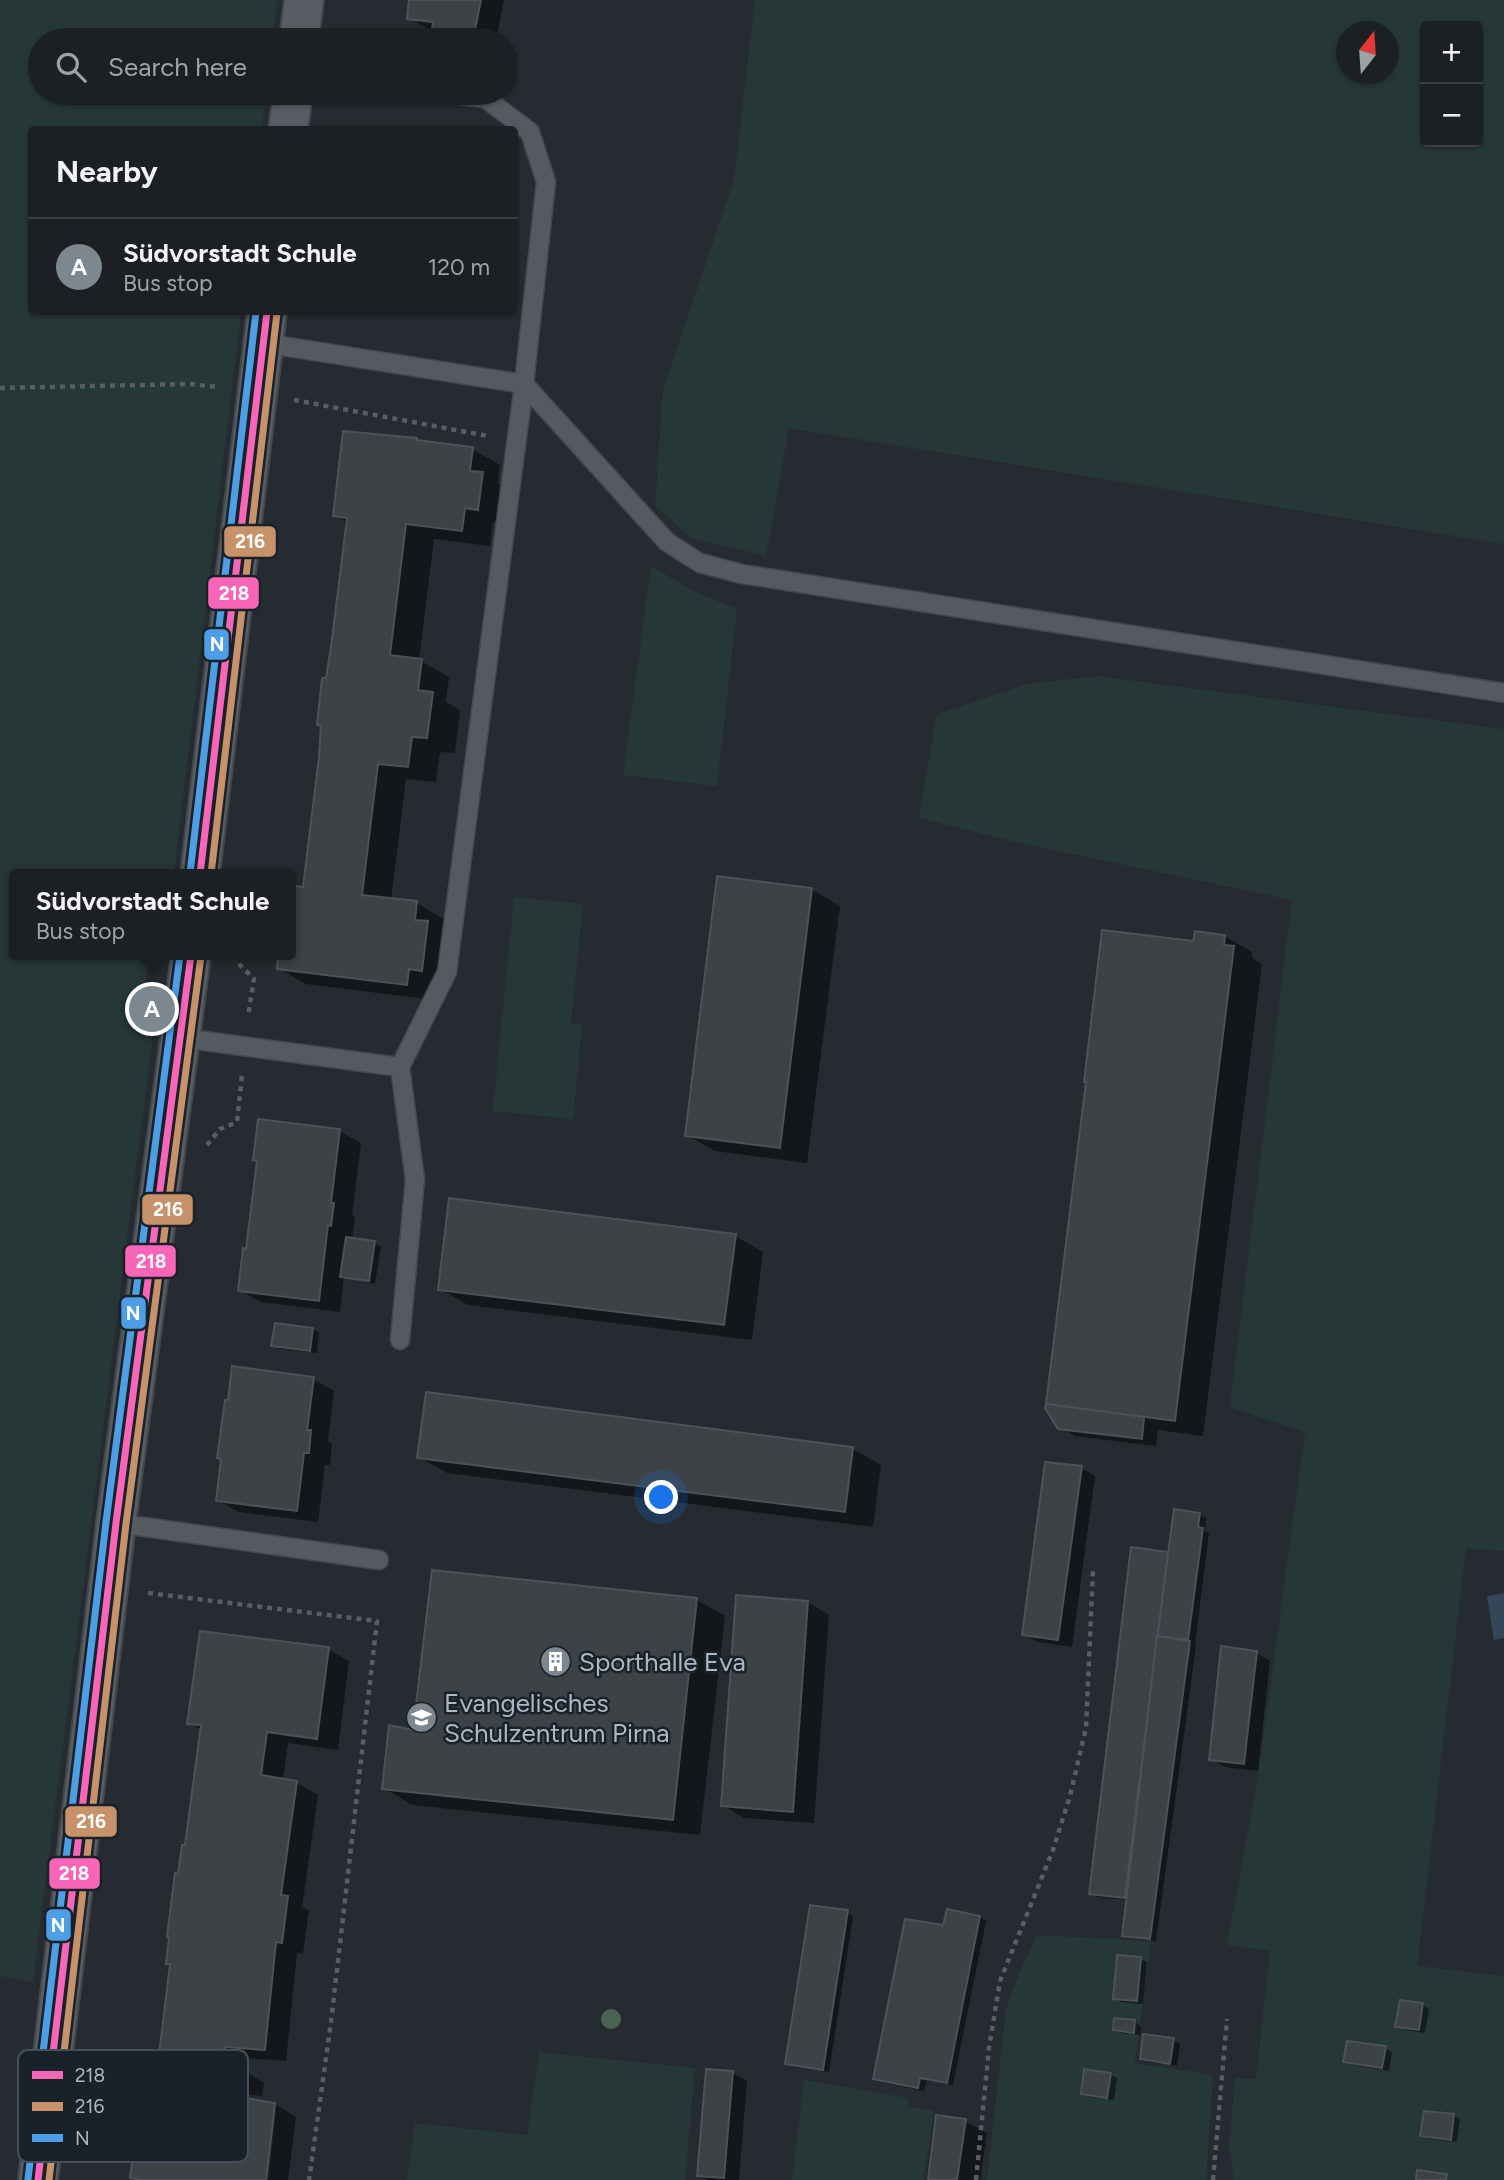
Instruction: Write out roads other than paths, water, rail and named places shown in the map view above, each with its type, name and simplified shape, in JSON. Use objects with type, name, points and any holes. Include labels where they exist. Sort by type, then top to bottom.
[{"type":"main road","points":[[300,28],[304,0]]},
{"type":"main road","points":[[289,126],[291,105]]},
{"type":"main road","points":[[202,869],[274,394],[265,327]]},
{"type":"main road","points":[[53,2050],[116,1523],[190,960]]},
{"type":"main road","points":[[38,2180],[40,2162]]},
{"type":"lane","points":[[400,1340],[415,1180],[400,1067],[447,972],[524,384],[546,182],[530,132],[494,105]]},
{"type":"lane","points":[[265,327],[524,384],[667,542],[699,563],[742,574],[1504,693]]},
{"type":"lane","points":[[182,1038],[400,1067]]},
{"type":"lane","points":[[116,1523],[379,1560]]},
{"type":"water","points":[[1504,1593],[1504,1638],[1494,1640],[1487,1596]]},
{"type":"place","name":"Südvorstadt Schule","points":[[152,1009]]},
{"type":"place","name":"Sporthalle Eva","points":[[556,1662]]},
{"type":"place","name":"Evangelisches Schulzentrum Pirna","points":[[421,1718]]}]
